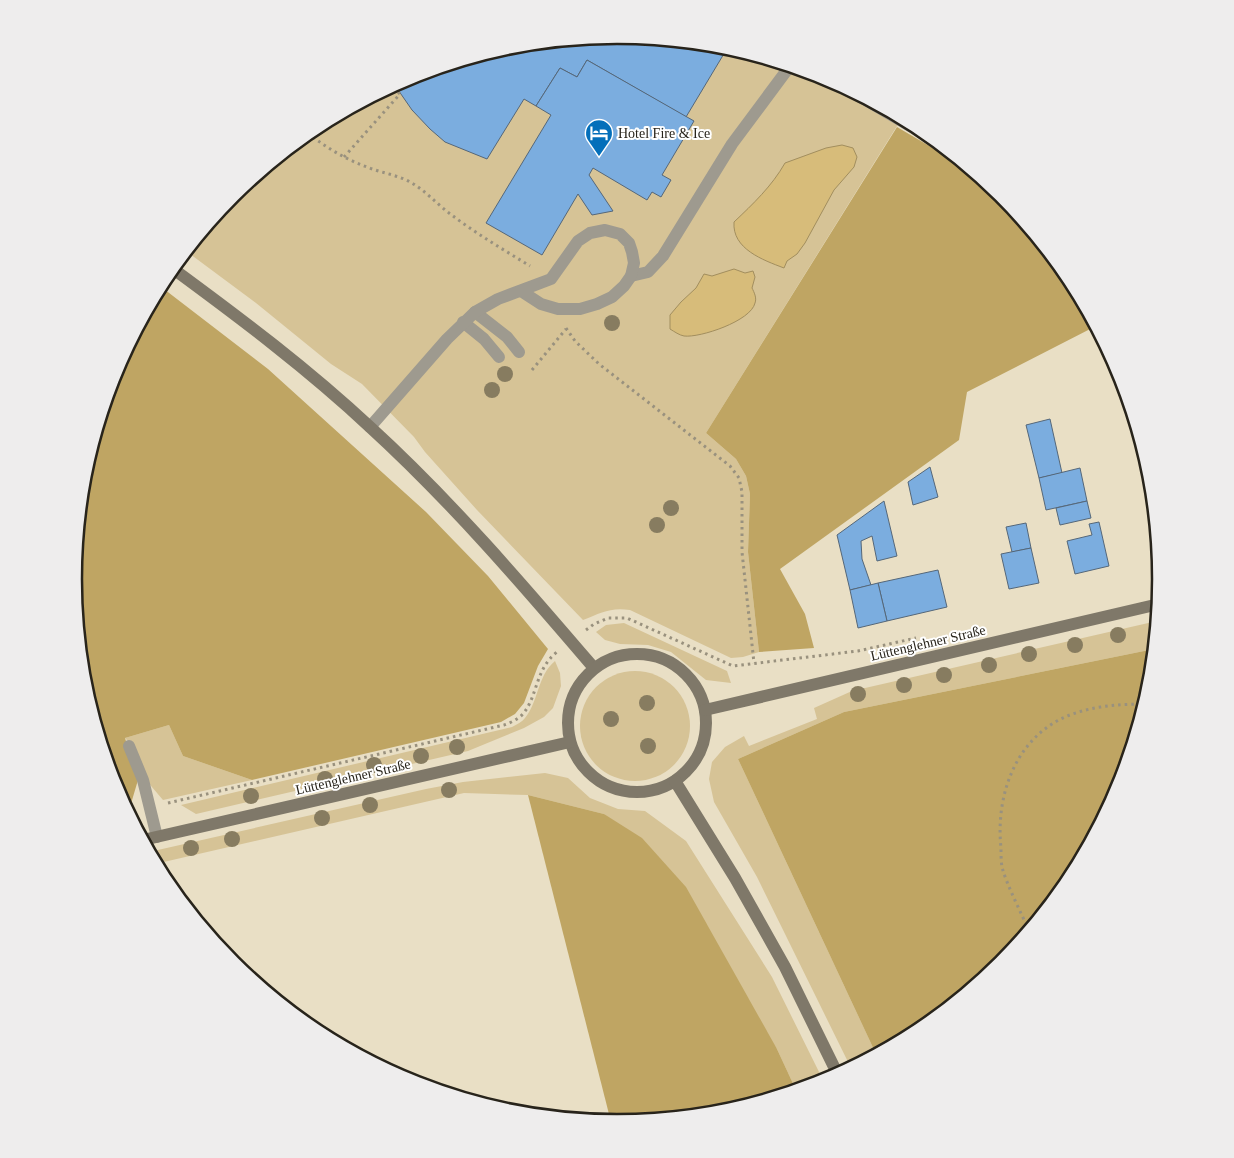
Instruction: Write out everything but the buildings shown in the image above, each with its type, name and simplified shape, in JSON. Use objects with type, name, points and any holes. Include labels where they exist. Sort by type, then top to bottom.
[{"type":"main road","points":[[178,273],[312,376],[370,427],[471,528],[594,668]]},
{"type":"main road","name":"Lüttenglehner Straße","points":[[705,710],[1151,606]]},
{"type":"main road","points":[[626,655],[646,655],[660,658],[672,664],[693,682],[705,710],[705,736],[701,749],[686,772],[675,781],[663,787],[637,792],[611,788],[595,778],[581,765],[570,742],[567,728],[571,700],[578,687],[594,668],[606,661],[626,655]]},
{"type":"main road","name":"Lüttenglehner Straße","points":[[149,839],[570,742]]},
{"type":"main road","points":[[675,781],[735,878],[784,967],[835,1068]]},
{"type":"lane","points":[[631,276],[648,272],[663,256],[732,144],[786,71]]},
{"type":"lane","points":[[370,427],[463,322],[475,312],[498,299],[551,279],[578,241],[590,232],[605,230],[620,234],[629,243],[634,263],[631,276],[624,286],[612,297],[597,304],[580,309],[558,309],[541,304],[521,291]]},
{"type":"lane","points":[[475,312],[507,337],[520,352]]},
{"type":"lane","points":[[463,322],[484,339],[499,356]]},
{"type":"lane","points":[[129,746],[143,780],[157,837]]},
{"type":"path","points":[[344,157],[400,94],[397,91]]},
{"type":"path","points":[[315,138],[344,157],[365,167],[403,179],[420,188],[451,215],[471,229],[551,279]]},
{"type":"path","points":[[558,309],[566,329],[575,341],[599,364],[730,466],[739,478],[742,492],[742,552],[754,663]]},
{"type":"path","points":[[532,370],[566,329]]},
{"type":"path","points":[[150,808],[504,725],[522,715],[547,662],[594,624],[608,618],[627,618],[733,668],[754,663],[858,651],[922,637]]},
{"type":"path","points":[[1026,924],[1002,867],[999,827],[1004,791],[1014,769],[1030,743],[1053,724],[1099,707],[1137,704]]},
{"type":"shaded area","points":[[582,45],[652,45],[687,48],[756,62],[789,72],[822,84],[854,99],[898,124],[706,433],[736,459],[746,476],[750,494],[748,552],[759,652],[743,657],[731,658],[630,610],[611,610],[583,620],[477,510],[414,437],[362,384],[331,364],[256,303],[191,255],[215,226],[264,177],[291,154],[349,115],[412,84],[478,62],[547,48]]},
{"type":"shaded area","points":[[897,127],[943,154],[970,177],[1019,226],[1042,253],[1081,311],[1090,329],[967,392],[959,440],[780,569],[805,614],[814,648],[759,652],[748,552],[750,494],[746,476],[736,459],[706,433]]},
{"type":"shaded area","points":[[842,145],[853,148],[857,157],[854,167],[834,190],[805,243],[797,254],[787,261],[784,268],[758,257],[743,246],[735,231],[734,222],[768,187],[785,163],[826,148]]},
{"type":"shaded area","points":[[734,269],[745,273],[753,271],[755,277],[752,288],[756,299],[751,310],[735,322],[701,334],[684,336],[670,329],[670,315],[696,288],[704,274],[712,276]]},
{"type":"shaded area","points":[[166,291],[268,369],[426,512],[488,576],[548,649],[538,666],[524,703],[515,714],[501,722],[252,780],[183,756],[169,725],[125,738],[138,780],[131,803],[110,751],[92,683],[86,649],[83,614],[83,544],[86,509],[92,475],[110,407],[122,374],[137,342]]},
{"type":"shaded area","points":[[624,623],[727,671],[731,683],[706,680],[671,652],[648,645],[620,644],[605,640],[596,632],[606,625]]},
{"type":"shaded area","points":[[1150,623],[1148,650],[844,712],[738,759],[874,1049],[848,1062],[757,877],[714,802],[709,779],[712,762],[725,747],[744,736],[749,746],[817,719],[814,708],[852,691]]},
{"type":"shaded area","points":[[1148,650],[1134,718],[1112,784],[1081,847],[1062,876],[1042,905],[1019,932],[970,981],[943,1004],[874,1049],[738,759],[844,712]]},
{"type":"shaded area","points":[[555,661],[560,673],[561,686],[553,708],[544,717],[524,728],[468,751],[196,814],[181,805],[512,727],[522,721],[530,711],[541,681]]},
{"type":"shaded area","points":[[635,671],[646,672],[656,676],[674,687],[685,705],[689,715],[689,737],[685,747],[674,765],[656,776],[646,780],[635,781],[624,780],[614,776],[596,765],[585,747],[581,737],[580,726],[581,715],[585,705],[596,687],[614,676],[624,672]]},
{"type":"shaded area","points":[[169,725],[183,756],[252,780],[163,800],[146,780],[132,745],[125,738]]},
{"type":"shaded area","points":[[545,773],[568,778],[590,798],[618,809],[645,811],[686,841],[772,977],[820,1075],[793,1084],[777,1049],[604,814],[528,795],[464,793],[163,862],[155,851],[463,782]]},
{"type":"shaded area","points":[[528,795],[604,814],[642,838],[686,887],[777,1049],[793,1084],[756,1096],[687,1110],[609,1114]]},
{"type":"place","name":"Hotel Fire & Ice","points":[[599,157]]}]
